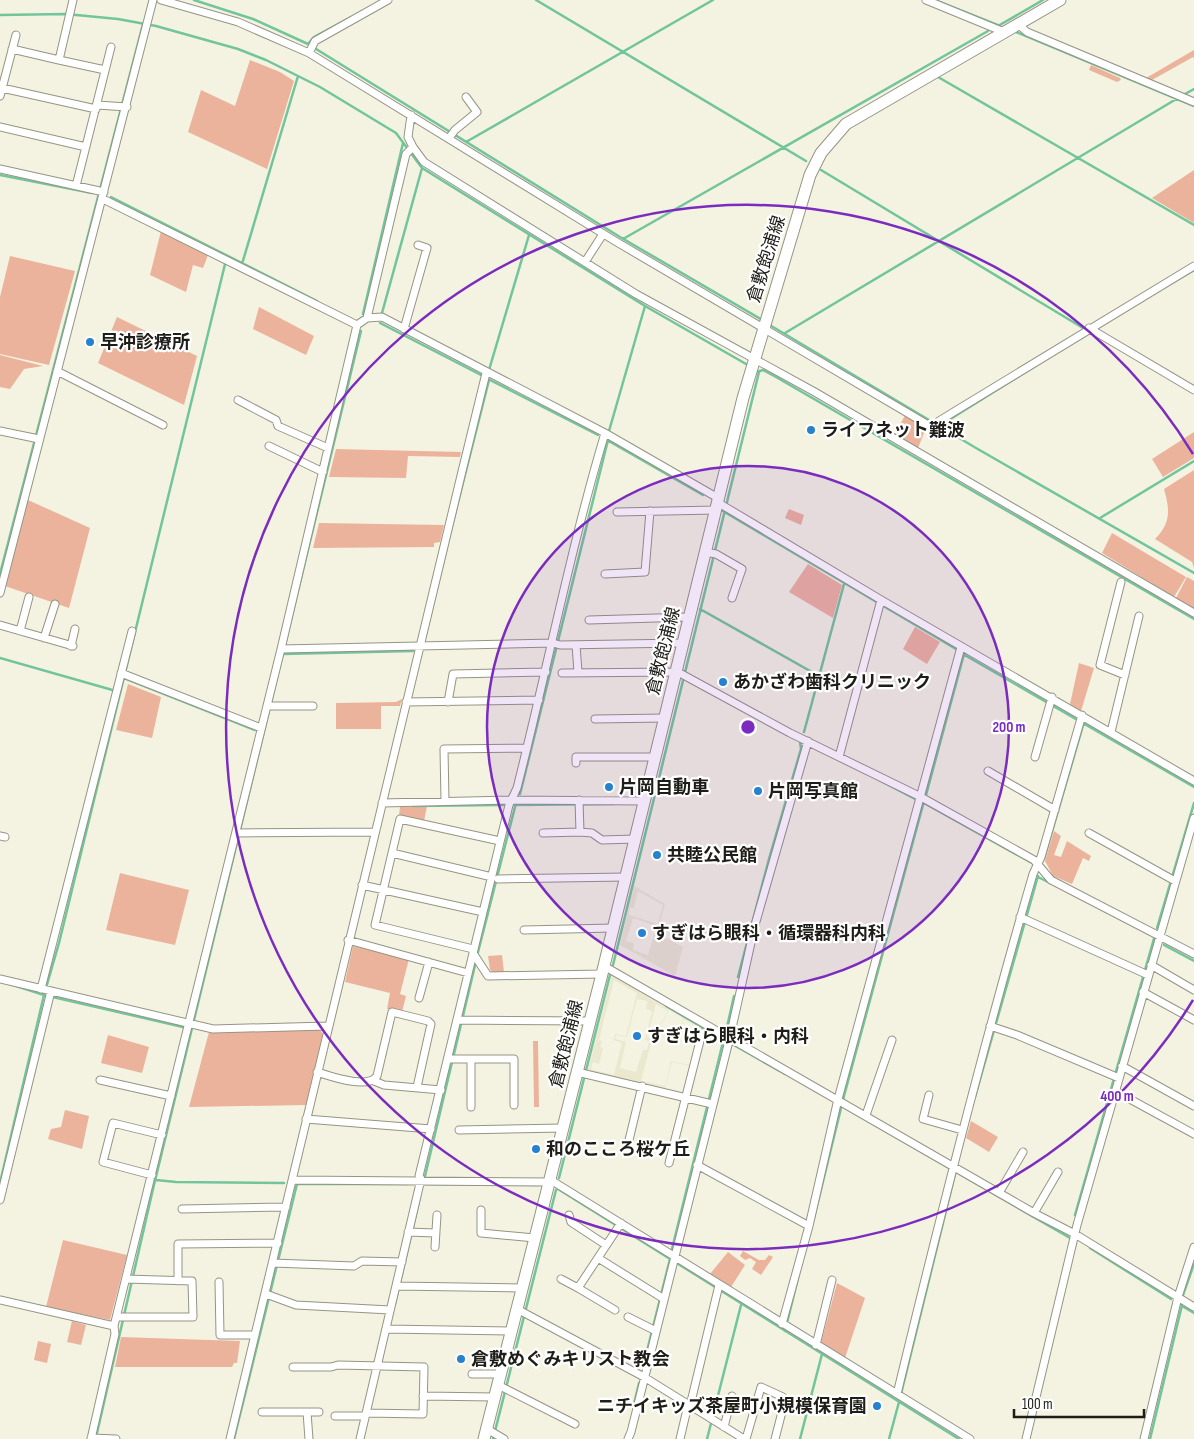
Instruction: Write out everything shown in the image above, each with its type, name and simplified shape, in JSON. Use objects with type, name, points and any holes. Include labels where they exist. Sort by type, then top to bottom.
[{"type":"main road","name":"倉敷飽浦線","points":[[490,1434],[512,1331],[522,1311],[523,1288],[563,1128],[583,1073],[590,1021],[664,718],[680,673],[683,643],[711,553],[720,505],[754,360],[810,175],[820,153],[833,137],[862,114],[1060,0]]},
{"type":"street","points":[[59,60],[73,0]]},
{"type":"street","points":[[1,588],[37,439],[57,371],[101,193],[127,107],[153,0]]},
{"type":"street","points":[[161,0],[238,22],[312,48],[411,115],[602,234],[765,324],[937,424],[1194,266]]},
{"type":"street","points":[[312,48],[388,0]]},
{"type":"street","points":[[926,0],[1004,32]]},
{"type":"street","points":[[1018,24],[1028,32],[1194,102]]},
{"type":"street","points":[[0,96],[16,35]]},
{"type":"street","points":[[76,186],[111,47]]},
{"type":"street","points":[[12,49],[105,70]]},
{"type":"street","points":[[2,88],[96,107],[127,107]]},
{"type":"street","points":[[449,138],[455,130],[477,112],[466,97]]},
{"type":"street","points":[[367,318],[410,149],[408,137],[411,115]]},
{"type":"street","points":[[0,127],[86,147]]},
{"type":"street","points":[[410,149],[424,162],[636,294],[813,391],[1194,613]]},
{"type":"street","points":[[0,170],[101,193],[226,260],[357,324]]},
{"type":"street","points":[[584,262],[602,234]]},
{"type":"street","points":[[404,329],[427,248],[418,245]]},
{"type":"street","points":[[116,1439],[91,1439],[115,1334],[114,1326],[121,1317],[171,1096],[192,1025],[262,728],[270,706],[284,649],[357,324],[367,318],[382,317],[486,373],[605,433],[881,603],[961,647],[1081,719],[1111,732],[1194,781]]},
{"type":"street","points":[[1092,330],[1194,390]]},
{"type":"street","points":[[57,371],[163,424]]},
{"type":"street","points":[[230,1439],[255,1335],[275,1263],[286,1206],[320,1073],[327,1026],[365,885],[375,832],[384,803],[419,647],[486,373]]},
{"type":"street","points":[[238,400],[276,420],[278,426],[328,448]]},
{"type":"street","points":[[0,430],[37,439]]},
{"type":"street","points":[[360,1439],[388,1329],[390,1310],[399,1286],[402,1262],[411,1233],[421,1179],[419,1176],[440,1090],[451,1059],[468,972],[475,955],[483,912],[495,878],[500,841],[527,748],[546,672],[556,644],[605,433]]},
{"type":"street","points":[[269,446],[323,472]]},
{"type":"street","points":[[618,512],[720,505]]},
{"type":"street","points":[[605,574],[645,572],[650,511]]},
{"type":"street","points":[[711,553],[742,569],[732,598]]},
{"type":"street","points":[[1121,582],[1100,665],[1124,674]]},
{"type":"street","points":[[20,631],[29,597]]},
{"type":"street","points":[[839,757],[881,603]]},
{"type":"street","points":[[44,638],[55,604]]},
{"type":"street","points":[[1111,732],[1139,616]]},
{"type":"street","points":[[589,620],[690,617]]},
{"type":"street","points":[[0,625],[72,646],[75,628]]},
{"type":"street","points":[[0,1200],[116,691],[124,674],[132,631]]},
{"type":"street","points":[[284,649],[683,643]]},
{"type":"street","points":[[576,645],[578,672]]},
{"type":"street","points":[[785,1326],[839,1101],[961,647]]},
{"type":"street","points":[[448,702],[453,674],[546,672]]},
{"type":"street","points":[[562,673],[680,673],[1034,860],[1051,880],[1194,954]]},
{"type":"street","points":[[124,674],[262,728]]},
{"type":"street","points":[[408,702],[539,700]]},
{"type":"street","points":[[1035,757],[1051,700]]},
{"type":"street","points":[[270,706],[313,706]]},
{"type":"street","points":[[595,720],[664,718]]},
{"type":"street","points":[[899,1396],[962,1130],[993,1028],[1033,874],[1056,810],[1081,719]]},
{"type":"street","points":[[628,1439],[661,1298],[674,1260],[697,1165],[709,1103],[730,1038],[755,924],[808,741]]},
{"type":"street","points":[[445,801],[444,750],[527,748]]},
{"type":"street","points":[[576,763],[576,757],[655,758]]},
{"type":"street","points":[[988,771],[1056,810]]},
{"type":"street","points":[[384,803],[512,800],[579,803],[644,801]]},
{"type":"street","points":[[579,803],[580,832]]},
{"type":"street","points":[[1026,1439],[1075,1234],[1115,1091],[1116,1078],[1122,1066],[1143,992],[1145,974],[1151,965],[1173,880],[1194,818]]},
{"type":"street","points":[[500,841],[400,819],[375,925],[475,955],[488,976],[603,970],[730,1038],[866,1115],[952,1168],[1075,1234],[1194,1307]]},
{"type":"street","points":[[239,832],[375,832]]},
{"type":"street","points":[[543,833],[580,832],[592,833],[602,840],[635,839]]},
{"type":"street","points":[[1089,833],[1173,880]]},
{"type":"street","points":[[392,853],[495,878],[626,877]]},
{"type":"street","points":[[365,885],[483,912]]},
{"type":"street","points":[[1023,918],[1145,974]]},
{"type":"street","points":[[524,930],[614,928]]},
{"type":"street","points":[[351,941],[468,972]]},
{"type":"street","points":[[419,998],[428,962]]},
{"type":"street","points":[[1151,965],[1194,990]]},
{"type":"street","points":[[0,979],[47,992],[192,1025],[219,1029],[327,1026]]},
{"type":"street","points":[[1143,992],[1194,1020]]},
{"type":"street","points":[[374,1081],[377,1076],[392,1012],[428,1021],[431,1024],[417,1087]]},
{"type":"street","points":[[460,1020],[590,1021]]},
{"type":"street","points":[[993,1028],[1017,1035],[1116,1078]]},
{"type":"street","points":[[669,1163],[702,1033]]},
{"type":"street","points":[[866,1115],[892,1040]]},
{"type":"street","points":[[451,1059],[514,1059],[514,1105]]},
{"type":"street","points":[[472,1059],[472,1107]]},
{"type":"street","points":[[1122,1066],[1194,1106]]},
{"type":"street","points":[[320,1073],[366,1083],[374,1081],[384,1086],[440,1090]]},
{"type":"street","points":[[583,1073],[709,1103]]},
{"type":"street","points":[[100,1080],[171,1096]]},
{"type":"street","points":[[629,1140],[642,1086]]},
{"type":"street","points":[[1115,1091],[1194,1134]]},
{"type":"street","points":[[929,1094],[923,1119],[962,1130]]},
{"type":"street","points":[[309,1119],[430,1129]]},
{"type":"street","points":[[152,1175],[103,1162],[113,1122],[162,1135]]},
{"type":"street","points":[[459,1130],[563,1128]]},
{"type":"street","points":[[999,1193],[1023,1152]]},
{"type":"street","points":[[697,1165],[809,1226]]},
{"type":"street","points":[[1034,1213],[1058,1172]]},
{"type":"street","points":[[293,1180],[550,1181],[719,1288],[970,1439]]},
{"type":"street","points":[[182,1209],[286,1206]]},
{"type":"street","points":[[481,1210],[481,1233],[535,1238]]},
{"type":"street","points":[[435,1247],[436,1215]]},
{"type":"street","points":[[569,1222],[606,1245]]},
{"type":"street","points":[[578,1288],[619,1225]]},
{"type":"street","points":[[411,1233],[435,1234]]},
{"type":"street","points":[[178,1281],[178,1244],[278,1243]]},
{"type":"street","points":[[1144,1439],[1178,1297],[1194,1247]]},
{"type":"street","points":[[598,1258],[661,1298]]},
{"type":"street","points":[[275,1263],[354,1266],[362,1261],[402,1262]]},
{"type":"street","points":[[561,1278],[615,1310]]},
{"type":"street","points":[[121,1317],[193,1317],[192,1281],[130,1280]]},
{"type":"street","points":[[816,1345],[832,1280]]},
{"type":"street","points":[[219,1282],[220,1335],[255,1335]]},
{"type":"street","points":[[399,1286],[523,1288]]},
{"type":"street","points":[[680,1439],[719,1288]]},
{"type":"street","points":[[267,1295],[296,1306],[390,1310]]},
{"type":"street","points":[[0,1300],[114,1326]]},
{"type":"street","points":[[522,1311],[644,1377],[745,1439],[761,1387],[783,1398],[784,1404],[775,1439]]},
{"type":"street","points":[[628,1317],[653,1330]]},
{"type":"street","points":[[388,1329],[512,1331]]},
{"type":"street","points":[[293,1367],[424,1367],[423,1414],[368,1413],[335,1416]]},
{"type":"street","points":[[472,1374],[501,1386],[575,1424]]},
{"type":"street","points":[[424,1396],[501,1386]]},
{"type":"street","points":[[724,1427],[732,1396]]},
{"type":"street","points":[[262,1412],[319,1412]]},
{"type":"street","points":[[307,1412],[309,1439]]},
{"type":"street","points":[[490,1434],[504,1439]]},
{"type":"shaded area","points":[[1194,50],[1194,59],[1193,57],[1152,80],[1146,78]]},
{"type":"shaded area","points":[[250,60],[280,72],[294,81],[267,169],[188,132],[201,90],[235,106]]},
{"type":"shaded area","points":[[1091,65],[1121,80],[1117,82],[1089,70]]},
{"type":"shaded area","points":[[1194,170],[1194,223],[1152,198]]},
{"type":"shaded area","points":[[161,231],[208,255],[203,268],[193,265],[186,292],[150,275]]},
{"type":"shaded area","points":[[10,256],[75,271],[49,365],[0,354],[0,297]]},
{"type":"shaded area","points":[[259,307],[314,336],[306,355],[253,329]]},
{"type":"shaded area","points":[[117,317],[197,356],[184,405],[98,363]]},
{"type":"shaded area","points":[[0,355],[43,366],[24,369],[10,389],[0,387]]},
{"type":"shaded area","points":[[905,415],[926,428],[918,448],[895,435]]},
{"type":"shaded area","points":[[1194,432],[1194,458],[1163,477],[1152,459]]},
{"type":"shaded area","points":[[336,449],[461,452],[460,457],[408,456],[406,478],[329,477]]},
{"type":"shaded area","points":[[1194,470],[1194,568],[1192,562],[1155,539],[1164,527],[1168,516],[1164,489]]},
{"type":"shaded area","points":[[28,500],[90,528],[69,608],[5,586]]},
{"type":"shaded area","points":[[789,509],[804,515],[801,525],[785,518]]},
{"type":"shaded area","points":[[319,523],[444,525],[440,542],[434,543],[434,547],[313,548]]},
{"type":"shaded area","points":[[1112,533],[1186,577],[1174,597],[1102,553]]},
{"type":"shaded area","points":[[808,564],[842,585],[833,618],[789,592]]},
{"type":"shaded area","points":[[1187,577],[1194,581],[1194,609],[1176,598]]},
{"type":"shaded area","points":[[915,627],[940,642],[927,664],[903,649]]},
{"type":"shaded area","points":[[1079,663],[1094,668],[1081,711],[1070,704]]},
{"type":"shaded area","points":[[128,684],[161,697],[152,738],[116,730]]},
{"type":"shaded area","points":[[402,699],[400,706],[381,706],[381,729],[336,729],[336,703],[396,702]]},
{"type":"shaded area","points":[[427,806],[424,821],[399,815],[400,807]]},
{"type":"shaded area","points":[[1054,831],[1061,836],[1054,855],[1061,857],[1067,841],[1091,856],[1089,861],[1083,858],[1072,884],[1053,876],[1045,861]]},
{"type":"shaded area","points":[[120,873],[189,890],[175,945],[106,930]]},
{"type":"shaded area","points":[[634,886],[665,904],[657,933],[683,947],[675,976],[620,945]],"holes":[[[638,891],[663,905],[658,924],[629,915],[630,907],[634,908]],[[633,918],[657,926],[648,955],[633,950],[634,943],[626,941]]]},
{"type":"shaded area","points":[[353,946],[409,959],[400,994],[406,996],[402,1012],[387,1009],[390,993],[345,982]]},
{"type":"shaded area","points":[[502,955],[504,972],[494,973],[490,970],[488,956]]},
{"type":"shaded area","points":[[612,975],[669,1010],[661,1025],[678,1035],[683,1018],[700,1027],[690,1066],[672,1062],[665,1088],[588,1071]],"holes":[[[614,980],[637,993],[626,1036],[615,1034],[613,1040],[622,1043],[614,1075],[591,1069],[593,1062],[599,1064],[603,1048],[600,1047],[602,1041],[599,1040]],[[637,999],[647,1001],[646,1009],[652,1011],[645,1040],[649,1041],[647,1050],[643,1050],[636,1072],[620,1068],[626,1042],[615,1039],[616,1035],[627,1037]],[[656,1004],[668,1011],[660,1025],[678,1036],[684,1019],[699,1027],[690,1065],[671,1061],[665,1086],[641,1081],[652,1039],[647,1037]]]},
{"type":"shaded area","points":[[320,1030],[323,1034],[306,1105],[189,1107],[209,1032]]},
{"type":"shaded area","points":[[108,1035],[149,1047],[142,1073],[101,1063]]},
{"type":"shaded area","points":[[533,1041],[538,1041],[539,1107],[534,1107]]},
{"type":"shaded area","points":[[65,1110],[89,1116],[82,1149],[48,1139],[51,1129],[61,1127]]},
{"type":"shaded area","points":[[971,1121],[998,1137],[989,1152],[966,1138]]},
{"type":"shaded area","points":[[63,1240],[127,1255],[110,1320],[46,1307]]},
{"type":"shaded area","points":[[743,1251],[759,1260],[765,1260],[769,1255],[773,1257],[761,1275],[752,1269],[756,1262],[750,1258],[745,1260],[740,1256]]},
{"type":"shaded area","points":[[728,1252],[745,1265],[731,1287],[710,1274]]},
{"type":"shaded area","points":[[837,1283],[865,1298],[845,1358],[821,1343]]},
{"type":"shaded area","points":[[72,1321],[86,1325],[81,1345],[67,1342]]},
{"type":"shaded area","points":[[121,1337],[240,1341],[237,1363],[234,1363],[232,1367],[115,1367]]},
{"type":"shaded area","points":[[38,1341],[51,1344],[47,1363],[34,1360]]},
{"type":"waterway","points":[[194,0],[253,19],[308,44],[620,237],[764,321]]},
{"type":"waterway","points":[[536,0],[806,161]]},
{"type":"waterway","points":[[466,142],[713,0]]},
{"type":"waterway","points":[[935,0],[1000,26]]},
{"type":"waterway","points":[[998,26],[1043,0]]},
{"type":"waterway","points":[[0,15],[66,14],[118,19],[156,26],[238,49],[266,60],[320,87],[396,133],[422,168],[645,306],[746,364]]},
{"type":"waterway","points":[[308,44],[314,37],[351,17]]},
{"type":"waterway","points":[[0,574],[143,24]]},
{"type":"waterway","points":[[623,239],[988,31]]},
{"type":"waterway","points":[[1016,32],[1194,106]]},
{"type":"waterway","points":[[242,264],[298,76]]},
{"type":"waterway","points":[[938,77],[1194,225]]},
{"type":"waterway","points":[[1183,95],[1194,89]]},
{"type":"waterway","points":[[785,333],[1178,98]]},
{"type":"waterway","points":[[363,314],[403,143]]},
{"type":"waterway","points":[[382,313],[422,168]]},
{"type":"waterway","points":[[821,170],[1083,328]]},
{"type":"waterway","points":[[0,175],[92,193]]},
{"type":"waterway","points":[[111,197],[317,301]]},
{"type":"waterway","points":[[489,370],[529,235]]},
{"type":"waterway","points":[[0,1183],[44,995],[59,943],[227,256]]},
{"type":"waterway","points":[[1165,287],[1194,270]]},
{"type":"waterway","points":[[609,431],[645,306]]},
{"type":"waterway","points":[[380,323],[481,375]]},
{"type":"waterway","points":[[768,324],[976,448],[1194,573]]},
{"type":"waterway","points":[[97,1433],[153,1189],[361,331]]},
{"type":"waterway","points":[[942,427],[944,423],[1045,360]]},
{"type":"waterway","points":[[757,372],[763,370],[776,377],[1194,619]]},
{"type":"waterway","points":[[613,965],[759,372]]},
{"type":"waterway","points":[[448,542],[489,380]]},
{"type":"waterway","points":[[490,380],[598,435]]},
{"type":"waterway","points":[[607,440],[703,495]]},
{"type":"waterway","points":[[520,794],[608,440]]},
{"type":"waterway","points":[[1100,518],[1194,461]]},
{"type":"waterway","points":[[723,511],[956,649]]},
{"type":"waterway","points":[[424,642],[447,547]]},
{"type":"waterway","points":[[804,732],[844,584]]},
{"type":"waterway","points":[[700,609],[819,676]]},
{"type":"waterway","points":[[284,654],[413,651]]},
{"type":"waterway","points":[[963,654],[1194,787]]},
{"type":"waterway","points":[[926,795],[964,654]]},
{"type":"waterway","points":[[0,658],[116,691]]},
{"type":"waterway","points":[[124,678],[255,730]]},
{"type":"waterway","points":[[1044,859],[1084,722]]},
{"type":"waterway","points":[[738,977],[769,859],[801,749],[800,741]]},
{"type":"waterway","points":[[879,780],[919,801]]},
{"type":"waterway","points":[[814,1218],[844,1096],[924,801]]},
{"type":"waterway","points":[[477,956],[516,803]]},
{"type":"waterway","points":[[924,803],[1032,863]]},
{"type":"waterway","points":[[1157,928],[1194,803]]},
{"type":"waterway","points":[[515,805],[614,804]]},
{"type":"waterway","points":[[413,806],[503,805]]},
{"type":"waterway","points":[[975,1097],[1038,876]]},
{"type":"waterway","points":[[1038,877],[1050,883]]},
{"type":"waterway","points":[[1075,1215],[1155,935]]},
{"type":"waterway","points":[[1164,945],[1194,961]]},
{"type":"waterway","points":[[425,1176],[476,961]]},
{"type":"waterway","points":[[559,1178],[610,975]]},
{"type":"waterway","points":[[10,984],[44,995],[183,1027]]},
{"type":"waterway","points":[[727,1027],[734,996]]},
{"type":"waterway","points":[[666,1006],[724,1040]]},
{"type":"waterway","points":[[672,1249],[724,1038]]},
{"type":"waterway","points":[[732,1044],[785,1074]]},
{"type":"waterway","points":[[868,1121],[1070,1238]]},
{"type":"waterway","points":[[901,1394],[955,1174]]},
{"type":"waterway","points":[[156,1180],[176,1182],[284,1183]]},
{"type":"waterway","points":[[234,1439],[297,1184],[407,1184]]},
{"type":"waterway","points":[[425,1184],[539,1185]]},
{"type":"waterway","points":[[558,1189],[959,1439]]},
{"type":"waterway","points":[[493,1439],[556,1190]]},
{"type":"waterway","points":[[395,1304],[420,1197]]},
{"type":"waterway","points":[[1090,1248],[1171,1299]]},
{"type":"waterway","points":[[643,1367],[670,1259]]},
{"type":"waterway","points":[[1183,1295],[1194,1264]]},
{"type":"waterway","points":[[785,1331],[799,1274]]},
{"type":"waterway","points":[[707,1439],[741,1305]]},
{"type":"waterway","points":[[1150,1439],[1182,1305]]},
{"type":"waterway","points":[[1182,1306],[1194,1313]]},
{"type":"waterway","points":[[800,1439],[822,1354]]},
{"type":"waterway","points":[[634,1404],[639,1383]]},
{"type":"waterway","points":[[889,1439],[899,1402]]},
{"type":"place","name":"早沖診療所","points":[[90,342]]},
{"type":"place","name":"ライフネット難波","points":[[811,430]]},
{"type":"place","name":"あかざわ歯科クリニック","points":[[723,682]]},
{"type":"place","name":"片岡自動車","points":[[609,787]]},
{"type":"place","name":"片岡写真館","points":[[758,791]]},
{"type":"place","name":"共睦公民館","points":[[657,855]]},
{"type":"place","name":"すぎはら眼科・循環器科内科","points":[[642,933]]},
{"type":"place","name":"すぎはら眼科・内科","points":[[637,1036]]},
{"type":"place","name":"和のこころ桜ケ丘","points":[[536,1149]]},
{"type":"place","name":"倉敷めぐみキリスト教会","points":[[461,1359]]},
{"type":"place","name":"ニチイキッズ茶屋町小規模保育園","points":[[877,1406]]}]
